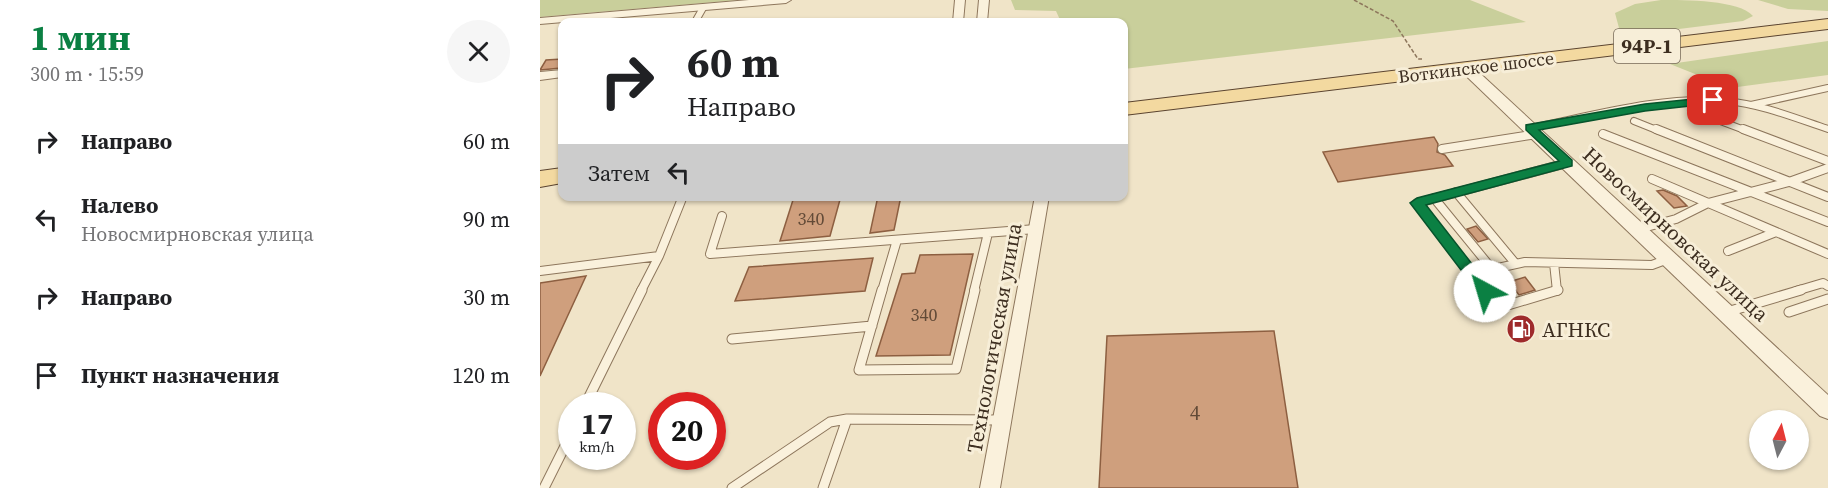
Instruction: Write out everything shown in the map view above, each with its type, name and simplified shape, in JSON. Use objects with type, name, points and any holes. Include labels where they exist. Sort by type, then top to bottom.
[{"type":"main road","name":"Воткинское шоссе","points":[[1128,109],[1828,24]]},
{"type":"main road","points":[[540,179],[558,177]]},
{"type":"street","points":[[578,18],[780,0]]},
{"type":"street","points":[[958,18],[960,0]]},
{"type":"street","points":[[982,18],[984,0]]},
{"type":"street","points":[[540,21],[558,20]]},
{"type":"street","name":"Новосмирновская улица","points":[[1466,68],[1640,229],[1828,409]]},
{"type":"street","points":[[540,76],[558,74]]},
{"type":"street","name":"Технологическая улица","points":[[990,488],[1041,201]]},
{"type":"lane","points":[[697,18],[703,8]]},
{"type":"lane","points":[[1750,106],[1828,88]]},
{"type":"lane","points":[[1442,149],[1645,107],[1713,100],[1750,106],[1828,129]]},
{"type":"lane","points":[[1691,110],[1828,161]]},
{"type":"lane","points":[[1634,121],[1828,197]]},
{"type":"lane","points":[[1602,134],[1828,222]]},
{"type":"lane","points":[[1554,263],[1558,291],[1498,308],[1417,203],[1568,163]]},
{"type":"lane","points":[[1640,229],[1676,219],[1708,203],[1789,182],[1828,168]]},
{"type":"lane","points":[[1652,179],[1828,254]]},
{"type":"lane","points":[[1456,192],[1515,263]]},
{"type":"lane","points":[[1434,198],[1492,269]]},
{"type":"lane","points":[[591,392],[659,256],[681,201]]},
{"type":"lane","points":[[722,216],[710,254],[1036,229]]},
{"type":"lane","points":[[1728,250],[1776,232]]},
{"type":"lane","points":[[897,240],[859,370],[957,369],[988,233]]},
{"type":"lane","points":[[540,271],[659,256]]},
{"type":"lane","points":[[1471,274],[1515,263],[1652,265],[1670,258]]},
{"type":"lane","points":[[1726,312],[1823,283],[1828,286]]},
{"type":"lane","points":[[1789,312],[1828,299]]},
{"type":"lane","points":[[732,339],[872,326]]},
{"type":"lane","points":[[732,488],[830,422],[847,419],[1002,420]]},
{"type":"lane","points":[[823,488],[847,419]]},
{"type":"lane","points":[[544,488],[558,460]]},
{"type":"path","points":[[1354,0],[1393,21],[1418,59],[1428,60]]},
{"type":"green space","points":[[540,0],[739,0],[540,17]]},
{"type":"green space","points":[[1011,0],[1470,0],[1526,22],[1128,69],[1128,18],[1059,18],[1056,11],[1015,10]]},
{"type":"green space","points":[[1661,0],[1725,4],[1737,7],[1753,16],[1743,21],[1631,35],[1619,28],[1615,13],[1635,4]]},
{"type":"green space","points":[[1758,0],[1828,0],[1828,11],[1788,9]]},
{"type":"green space","points":[[1828,41],[1828,75],[1730,88],[1670,64]]},
{"type":"building","points":[[558,59],[558,68],[540,70],[546,60]]},
{"type":"building","points":[[1434,137],[1438,144],[1437,152],[1445,155],[1453,166],[1338,182],[1323,152]]},
{"type":"building","points":[[1663,190],[1677,196],[1687,206],[1674,208],[1657,191]]},
{"type":"building","points":[[793,201],[840,201],[830,236],[780,241]]},
{"type":"building","points":[[877,201],[900,201],[894,230],[870,233]]},
{"type":"building","points":[[1476,226],[1488,239],[1478,242],[1467,229]]},
{"type":"building","points":[[973,254],[950,355],[876,356],[902,274],[915,273],[920,255]]},
{"type":"building","points":[[873,258],[865,291],[735,301],[749,267]]},
{"type":"building","points":[[586,276],[540,376],[540,283]]},
{"type":"building","points":[[1525,277],[1535,290],[1519,295],[1509,282]]},
{"type":"building","points":[[1274,331],[1298,488],[1099,488],[1107,336]]},
{"type":"place","name":"АГНКС","points":[[1521,329]]},
{"type":"route","points":[[1485,291],[1417,203],[1568,163],[1530,128],[1645,107],[1713,100]]}]
